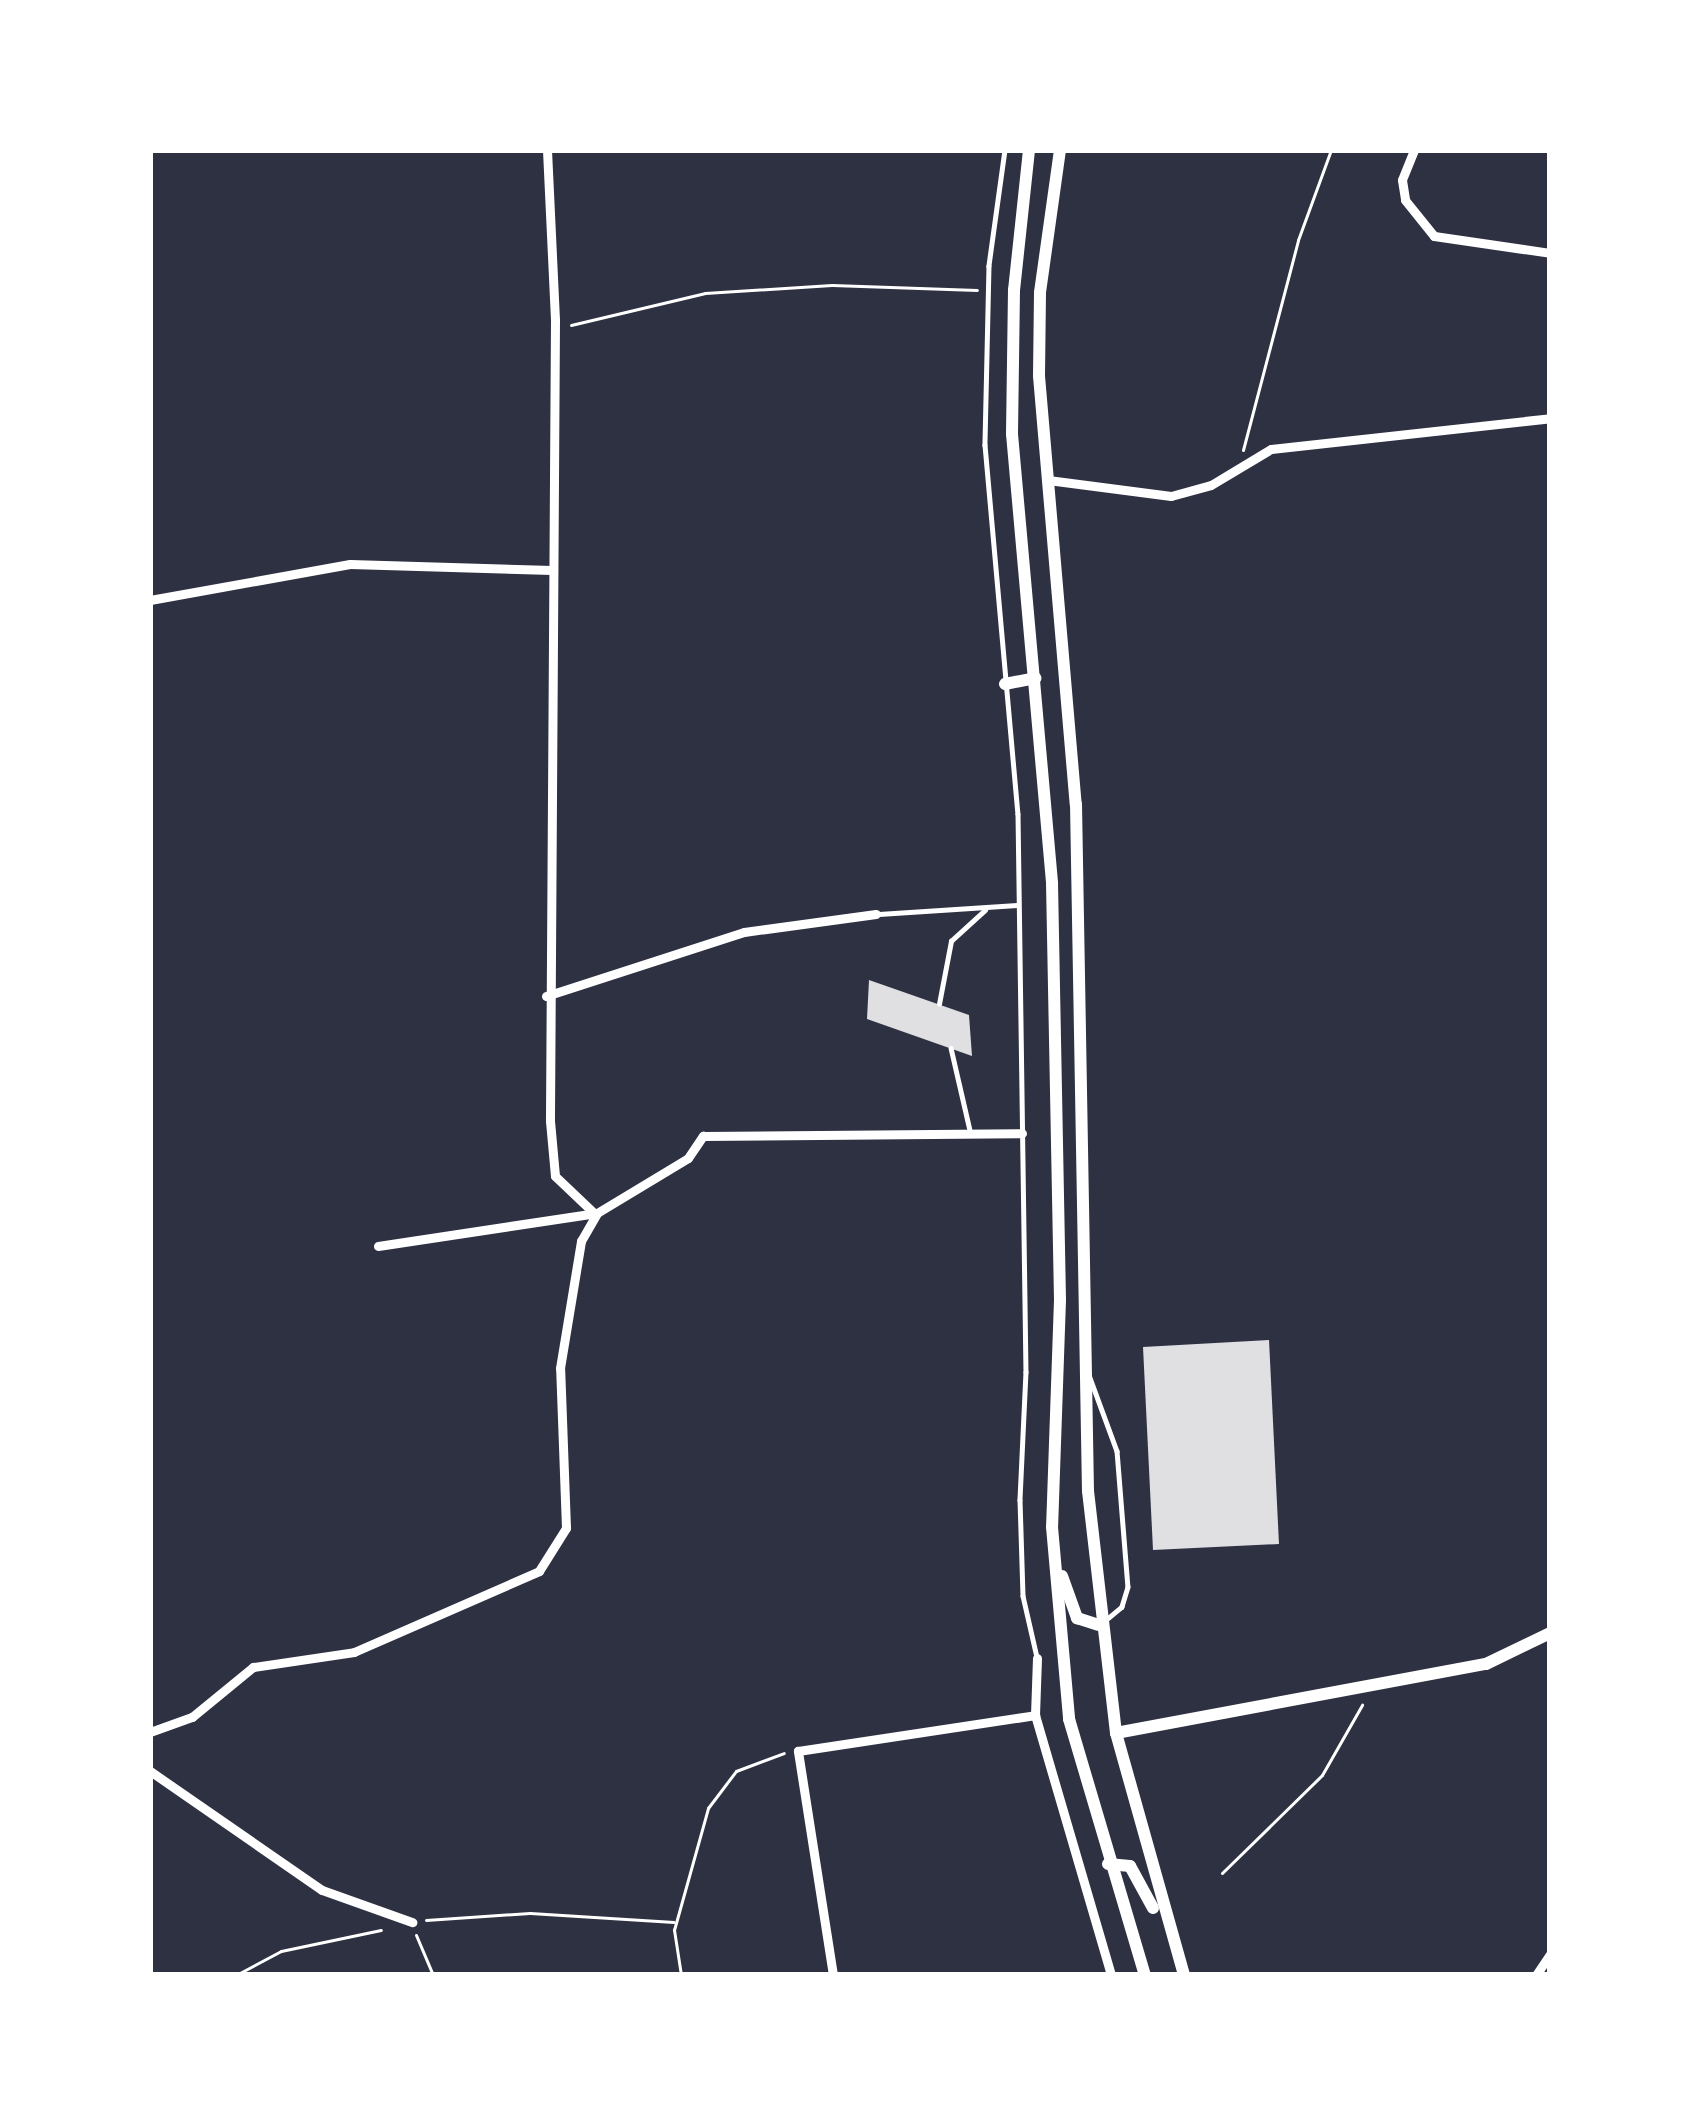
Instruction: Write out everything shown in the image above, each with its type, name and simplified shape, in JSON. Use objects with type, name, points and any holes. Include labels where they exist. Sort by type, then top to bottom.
[{"type":"main road","points":[[1029,150],[1011,356],[1052,883],[1060,1300],[1052,1527],[1069,1718],[1108,1864],[1145,1975]]},
{"type":"main road","points":[[1060,150],[1040,293],[1048,480],[1076,804],[1084,1367],[1098,1624],[1116,1733],[1184,1975]]},
{"type":"main road","points":[[1004,684],[1035,678]]},
{"type":"main road","points":[[1052,1527],[1071,1609],[1098,1624]]},
{"type":"main road","points":[[1116,1733],[1377,1688],[1486,1664],[1550,1633]]},
{"type":"main road","points":[[1108,1864],[1119,1860],[1135,1871],[1184,1975]]},
{"type":"street","points":[[547,150],[555,330],[546,996],[555,1177],[596,1213]]},
{"type":"street","points":[[1414,150],[1402,180],[1405,200],[1434,236],[1550,254]]},
{"type":"street","points":[[1048,480],[1172,496],[1211,485],[1240,463],[1298,444],[1550,418]]},
{"type":"street","points":[[150,600],[350,564],[552,570]]},
{"type":"street","points":[[546,996],[744,932],[876,914]]},
{"type":"street","points":[[378,1246],[596,1213],[688,1158],[703,1136],[1022,1133]]},
{"type":"street","points":[[150,1732],[192,1717],[253,1667],[354,1652],[510,1589],[555,1553],[568,1508],[560,1368],[574,1265],[596,1213]]},
{"type":"street","points":[[1037,1658],[1035,1715],[1111,1975]]},
{"type":"street","points":[[832,1975],[798,1750],[1035,1715]]},
{"type":"street","points":[[150,1772],[322,1890],[412,1922]]},
{"type":"street","points":[[1536,1975],[1550,1954]]},
{"type":"lane","points":[[1005,150],[991,291],[985,445],[1017,905],[1022,1133],[1020,1500],[1023,1596],[1037,1658]]},
{"type":"lane","points":[[876,914],[1017,905]]},
{"type":"lane","points":[[938,1004],[951,940],[985,910]]},
{"type":"lane","points":[[951,1048],[971,1135]]},
{"type":"lane","points":[[1084,1367],[1107,1406],[1117,1451],[1128,1587],[1113,1619],[1098,1624]]},
{"type":"path","points":[[1240,463],[1298,240],[1331,150]]},
{"type":"path","points":[[555,330],[705,292],[832,285],[991,291]]},
{"type":"path","points":[[1222,1873],[1322,1774],[1377,1688]]},
{"type":"path","points":[[682,1975],[675,1922],[694,1848],[722,1784],[757,1760],[798,1750]]},
{"type":"path","points":[[236,1975],[281,1951],[412,1922],[530,1913],[675,1922]]},
{"type":"path","points":[[412,1922],[433,1975]]},
{"type":"building","points":[[869,980],[969,1015],[972,1056],[867,1019]]},
{"type":"building","points":[[1269,1340],[1279,1544],[1153,1550],[1143,1347]]}]
